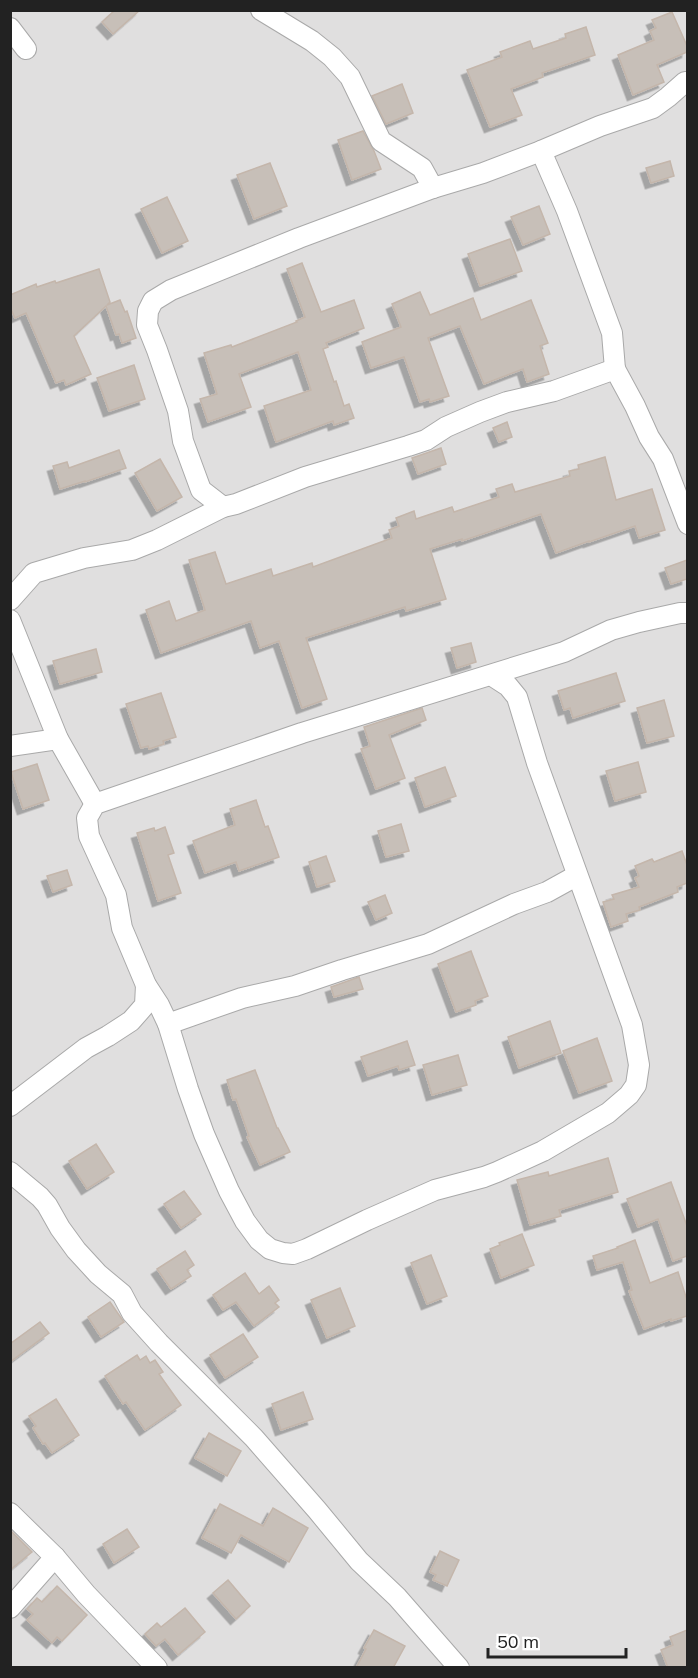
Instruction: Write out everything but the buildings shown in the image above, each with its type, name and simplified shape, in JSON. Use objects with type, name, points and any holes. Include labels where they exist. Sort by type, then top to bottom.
[{"type":"street","points":[[261,10],[312,41],[332,57],[350,77],[381,141],[422,168],[433,188]]},
{"type":"street","points":[[10,28],[26,49]]},
{"type":"street","points":[[223,507],[201,490],[183,441],[178,411],[147,325],[148,311],[153,301],[171,290],[299,238],[433,188],[483,173],[600,126],[652,108],[669,97],[685,82]]},
{"type":"street","points":[[541,151],[567,211],[612,333],[615,369],[649,437],[663,459],[687,524]]},
{"type":"street","points":[[10,600],[34,573],[84,558],[132,550],[223,507],[334,468],[426,440],[446,427],[507,402],[554,390],[615,369]]},
{"type":"street","points":[[491,675],[508,686],[517,697],[576,876],[632,1025],[639,1065],[636,1085],[629,1095],[608,1113],[543,1151],[484,1177],[435,1190],[307,1249],[293,1254],[270,1249],[259,1240],[245,1221],[229,1191],[204,1134],[168,1024],[146,985],[122,928],[116,895],[89,836],[87,818],[95,804],[302,733],[564,652],[611,630],[687,612]]},
{"type":"street","points":[[10,620],[58,740],[95,804]]},
{"type":"street","points":[[10,746],[58,740]]},
{"type":"street","points":[[168,1024],[242,998],[295,986],[428,944],[514,904],[547,892],[576,876]]},
{"type":"street","points":[[10,1106],[86,1048],[131,1021],[145,1005],[146,985]]},
{"type":"street","points":[[10,1172],[40,1197],[76,1250],[98,1274],[122,1294],[132,1313],[254,1438],[359,1562],[397,1597],[459,1668]]},
{"type":"street","points":[[10,1513],[55,1557],[86,1594],[157,1668]]},
{"type":"street","points":[[10,1608],[55,1557]]},
{"type":"shaded area","points":[[11,11],[687,11],[687,1667],[11,1667]]}]
